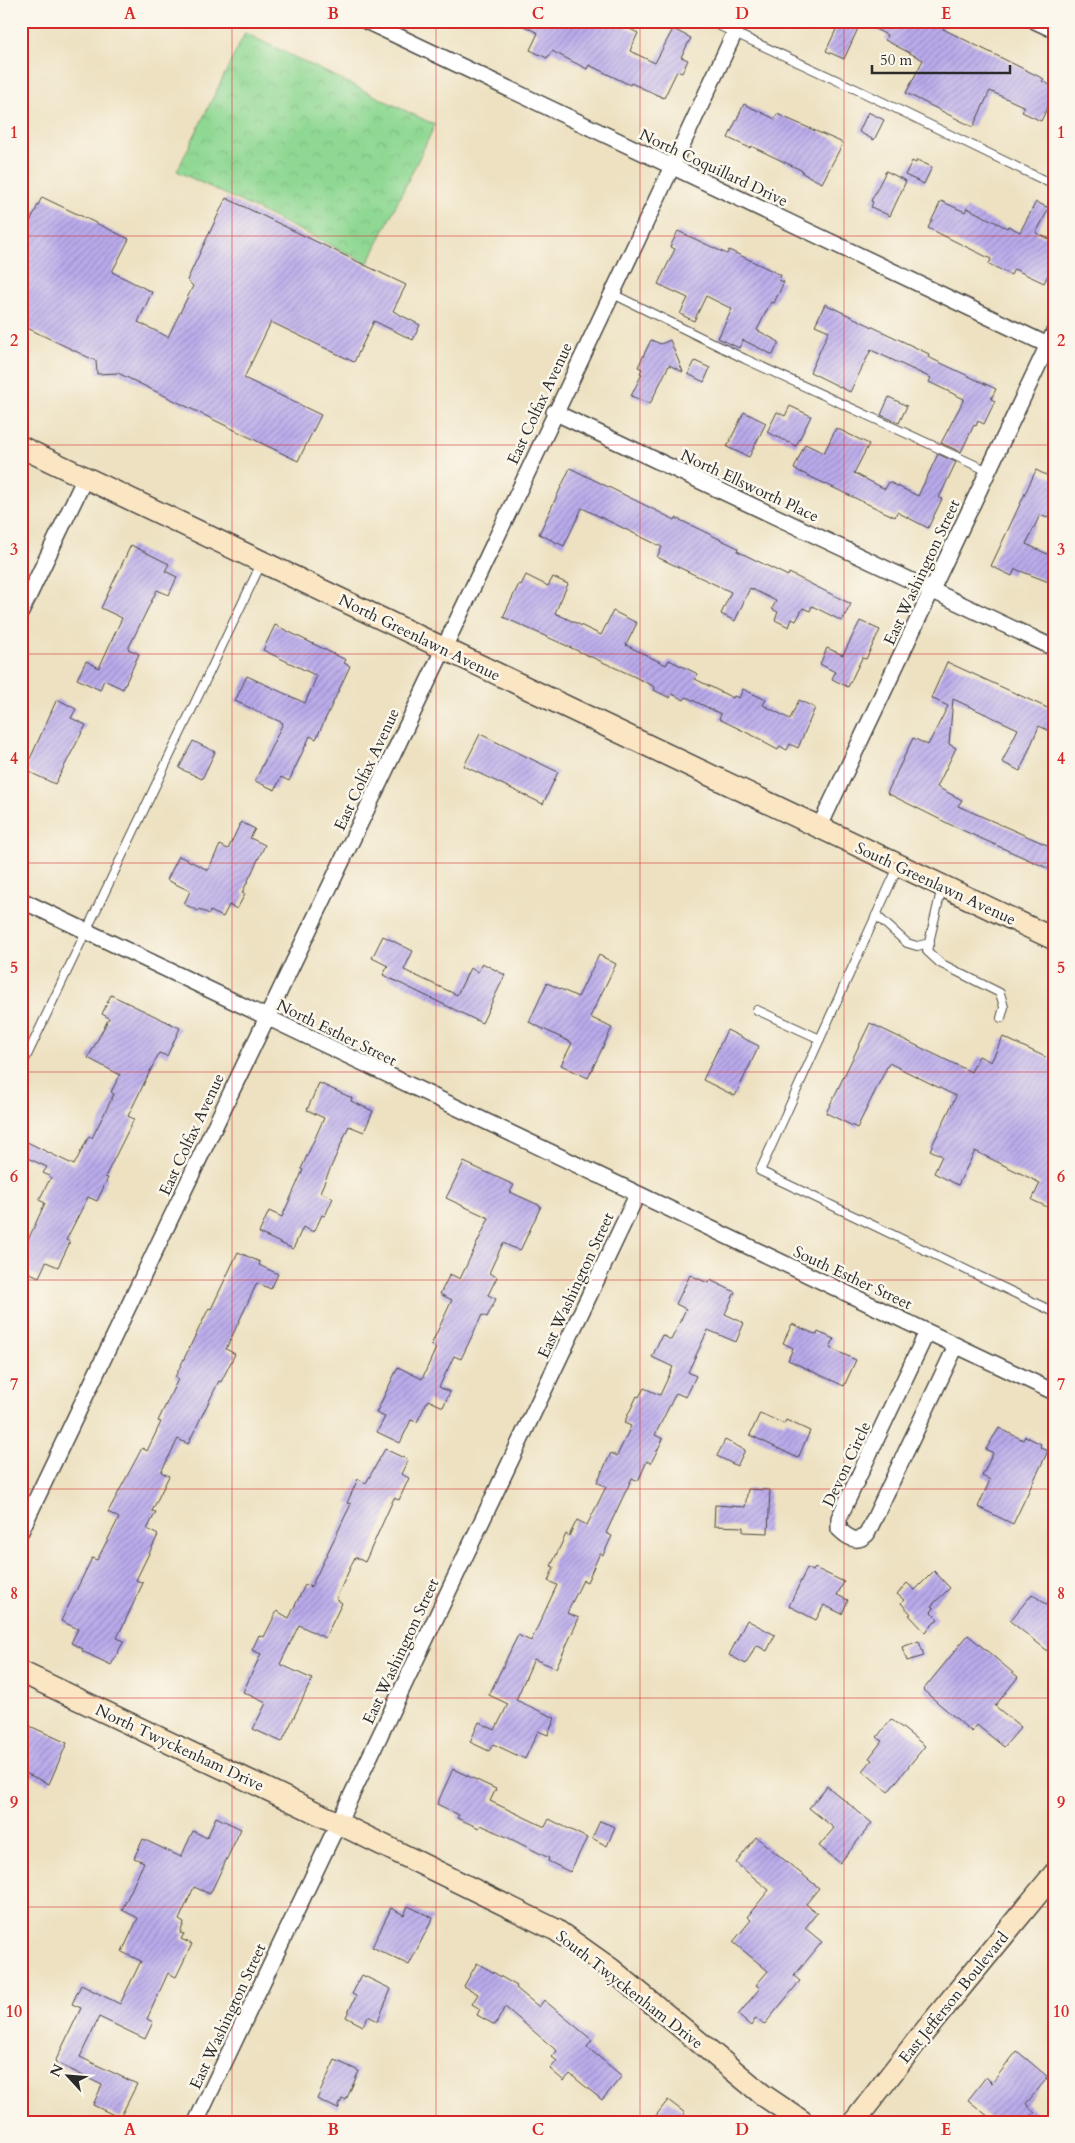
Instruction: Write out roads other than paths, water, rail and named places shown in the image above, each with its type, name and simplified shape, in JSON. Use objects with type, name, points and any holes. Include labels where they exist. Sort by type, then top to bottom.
[{"type":"street","name":"North Coquillard Drive","points":[[366,21],[671,166],[1052,342]]},
{"type":"street","points":[[1036,21],[1054,30]]},
{"type":"street","name":"East Colfax Avenue","points":[[21,1531],[737,27]]},
{"type":"street","name":"East Washington Street","points":[[819,828],[988,472],[1052,342]]},
{"type":"street","name":"North Ellsworth Place","points":[[554,412],[1054,648]]},
{"type":"street","name":"North Greenlawn Avenue","points":[[21,447],[819,828]]},
{"type":"street","points":[[21,612],[85,478]]},
{"type":"street","name":"South Greenlawn Avenue","points":[[819,828],[1054,939]]},
{"type":"street","name":"North Esther Street","points":[[21,900],[637,1195]]},
{"type":"street","name":"East Washington Street","points":[[196,2122],[637,1195]]},
{"type":"street","name":"South Esther Street","points":[[637,1195],[1054,1392]]},
{"type":"street","name":"Devon Circle","points":[[927,1332],[839,1518],[839,1529],[846,1536],[855,1540],[862,1539],[867,1534],[956,1346]]},
{"type":"street","name":"North Twyckenham Drive","points":[[21,1672],[338,1823]]},
{"type":"street","name":"South Twyckenham Drive","points":[[338,1823],[556,1930],[610,1969],[763,2095],[803,2122]]},
{"type":"street","name":"East Jefferson Boulevard","points":[[854,2122],[916,2042],[1054,1874]]},
{"type":"lane","points":[[709,21],[737,27],[862,92],[1054,185]]},
{"type":"lane","points":[[611,293],[745,359],[988,472]]},
{"type":"lane","points":[[21,1068],[263,561]]},
{"type":"lane","points":[[899,865],[760,1171],[1054,1312]]},
{"type":"lane","points":[[943,885],[927,950],[940,963],[1000,993],[1004,1007],[1001,1018]]},
{"type":"lane","points":[[876,916],[907,943],[917,946],[930,943]]},
{"type":"lane","points":[[757,1010],[820,1039]]}]
